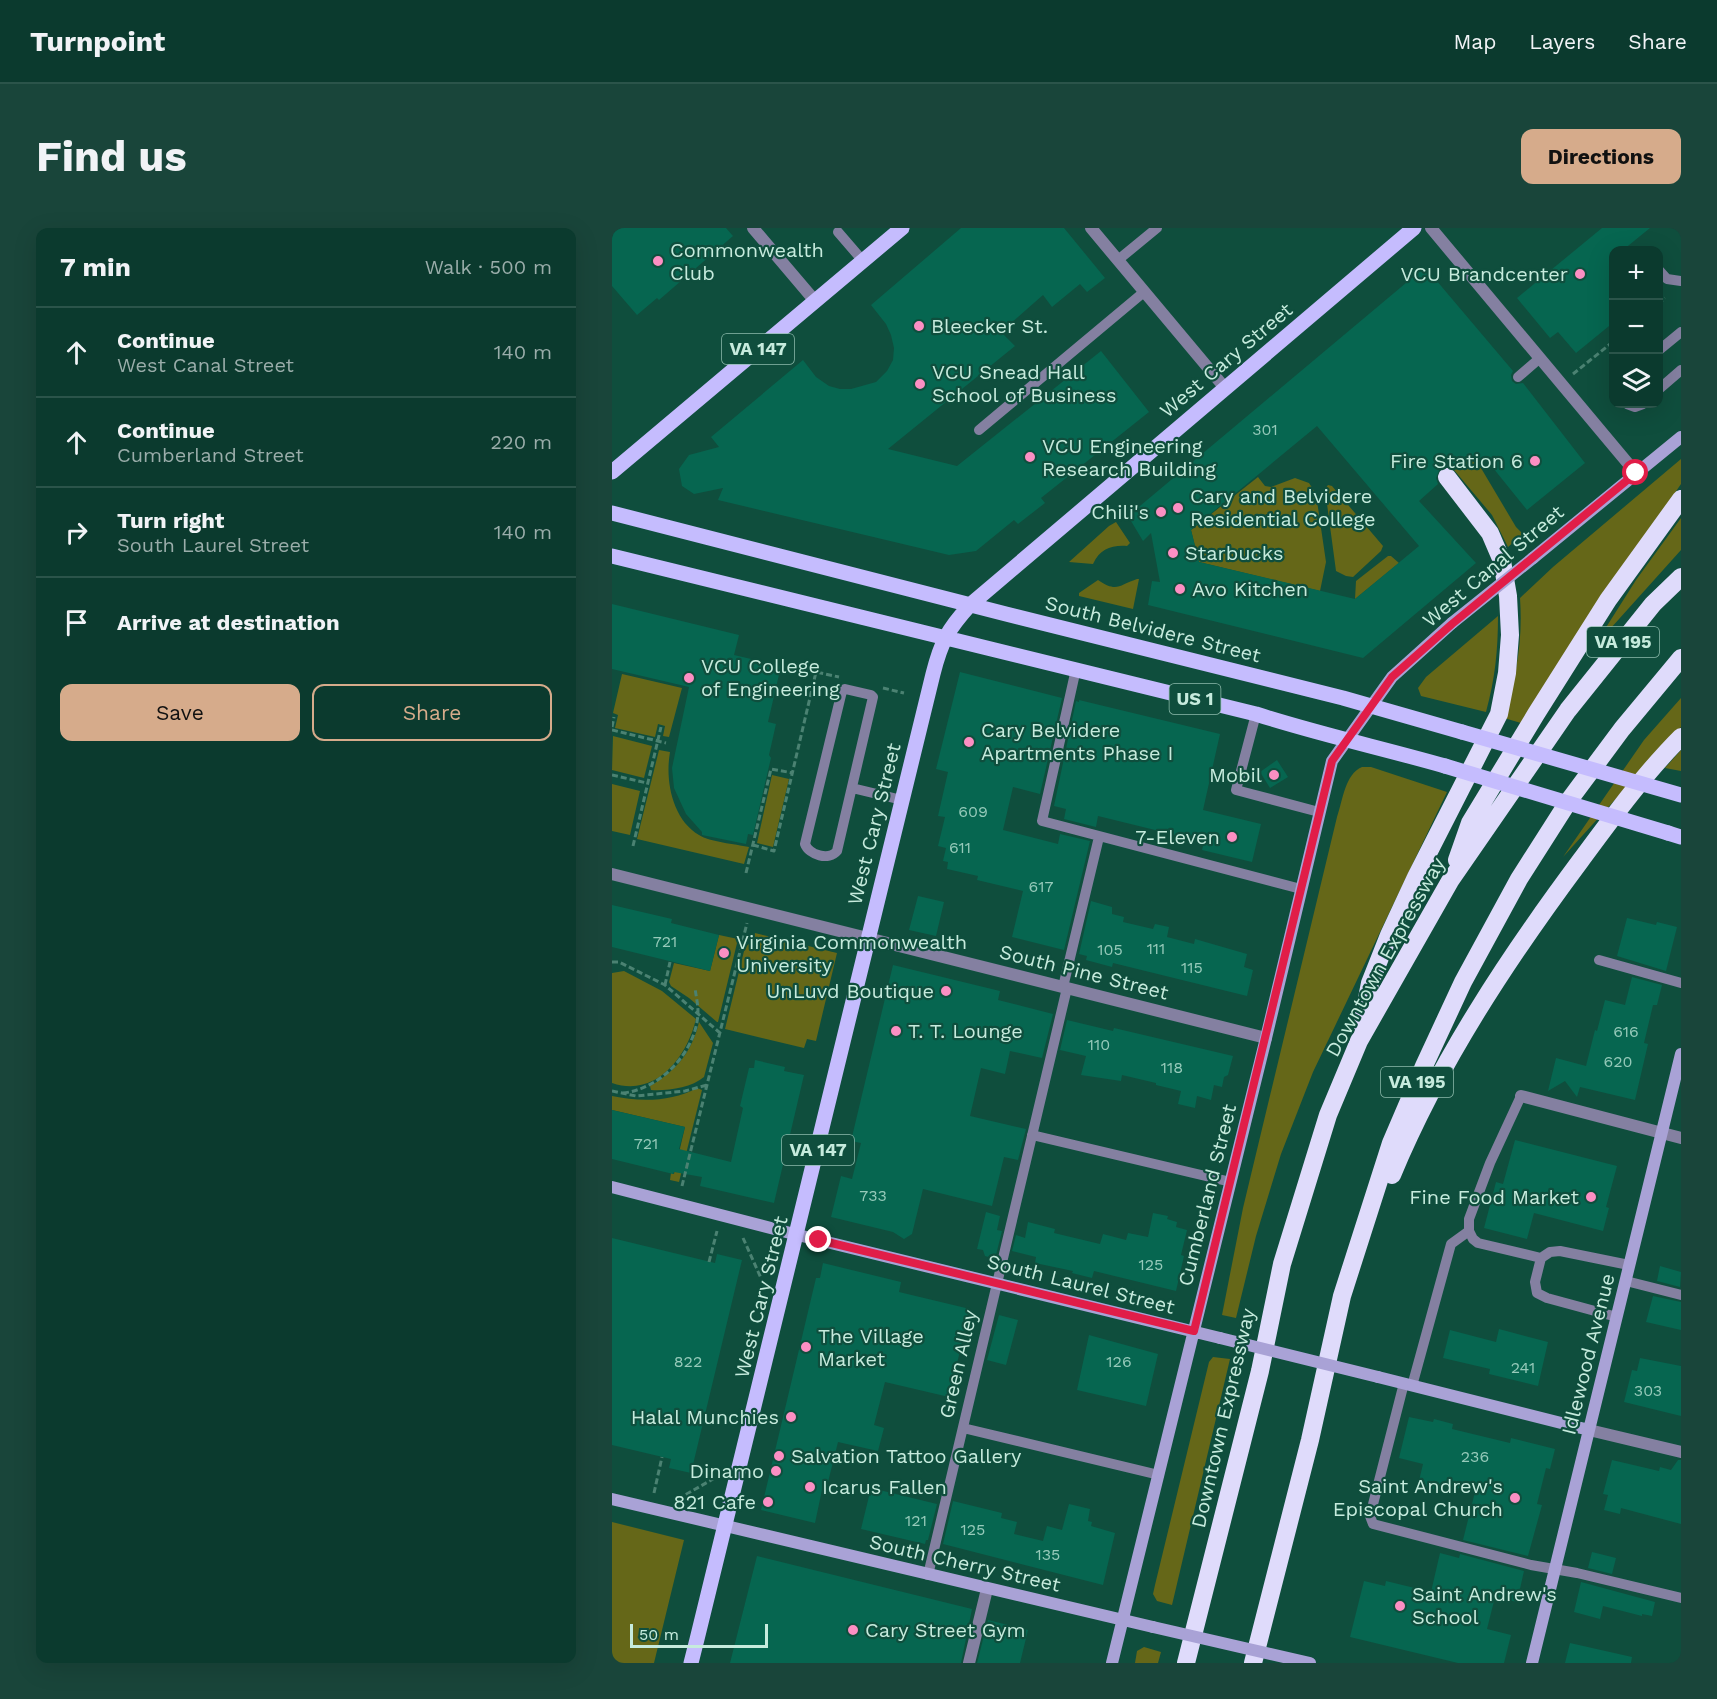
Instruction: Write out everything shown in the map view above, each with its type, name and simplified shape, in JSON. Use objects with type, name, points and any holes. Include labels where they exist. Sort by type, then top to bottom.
[{"type":"highway","points":[[1359,1041],[1371,983],[1389,935],[1499,714],[1507,673],[1510,636],[1508,596],[1502,561],[1490,533],[1447,477]]},
{"type":"highway","points":[[1450,881],[1470,823],[1608,600],[1681,499]]},
{"type":"highway","name":"Downtown Expressway","points":[[1186,1663],[1260,1371],[1282,1264],[1328,1115],[1359,1041],[1450,881],[1568,710],[1653,604],[1681,577]]},
{"type":"highway","name":"VA 195","points":[[1253,1663],[1310,1440],[1342,1296],[1391,1143],[1462,982],[1520,879],[1570,799],[1622,729],[1681,658]]},
{"type":"highway","points":[[1342,1296],[1414,1124],[1465,1032],[1495,983],[1556,894],[1612,818],[1681,737]]},
{"type":"main road","name":"VA 147","points":[[613,470],[902,228]]},
{"type":"main road","name":"West Cary Street","points":[[692,1663],[798,1235],[868,938],[944,637],[970,605],[1414,228]]},
{"type":"main road","name":"West Canal Street","points":[[1347,740],[1392,677],[1452,624],[1681,437]]},
{"type":"main road","name":"South Belvidere Street","points":[[612,513],[1372,706],[1681,795]]},
{"type":"main road","name":"US 1","points":[[612,556],[1256,714],[1303,729],[1445,766],[1675,835]]},
{"type":"main road","name":"Cumberland Street","points":[[1112,1663],[1231,1182],[1319,812],[1332,761],[1347,740]]},
{"type":"main road","name":"Idlewood Avenue","points":[[1532,1663],[1681,1054]]},
{"type":"main road","name":"South Laurel Street","points":[[612,1187],[1590,1430]]},
{"type":"main road","name":"South Cherry Street","points":[[612,1499],[1310,1663]]},
{"type":"street","points":[[754,228],[815,301]]},
{"type":"street","points":[[1092,228],[1225,388]]},
{"type":"street","points":[[1431,228],[1636,473]]},
{"type":"street","name":"South Pine Street","points":[[612,874],[1266,1038]]},
{"type":"street","points":[[1521,1096],[1681,1138]]},
{"type":"street","name":"South Laurel Street","points":[[1590,1430],[1681,1452]]},
{"type":"street","points":[[969,1663],[987,1588]]},
{"type":"lane","points":[[1118,260],[1157,228]]},
{"type":"lane","points":[[838,232],[863,261]]},
{"type":"lane","points":[[1663,274],[1667,279],[1681,281]]},
{"type":"lane","points":[[979,429],[1144,292]]},
{"type":"lane","points":[[1663,348],[1681,332]]},
{"type":"lane","points":[[1518,376],[1540,358]]},
{"type":"lane","points":[[1663,386],[1681,370]]},
{"type":"lane","points":[[1076,669],[1042,821],[1301,889]]},
{"type":"lane","points":[[845,689],[873,697],[852,788],[837,851],[830,856],[811,852],[805,844],[842,691],[845,689]]},
{"type":"lane","points":[[1256,714],[1236,790],[1319,812]]},
{"type":"lane","points":[[852,788],[902,800]]},
{"type":"lane","name":"Green Alley","points":[[928,1575],[998,1284],[1099,837]]},
{"type":"lane","points":[[1599,960],[1681,983]]},
{"type":"lane","points":[[1521,1096],[1490,1163],[1469,1219],[1469,1231],[1478,1243],[1541,1258]]},
{"type":"lane","points":[[1032,1135],[1231,1182]]},
{"type":"lane","points":[[1469,1231],[1451,1244],[1370,1516],[1373,1524],[1531,1565],[1681,1598]]},
{"type":"lane","points":[[1617,1317],[1546,1298],[1537,1293],[1535,1282],[1541,1258],[1550,1252],[1560,1251],[1629,1265]]},
{"type":"lane","points":[[1626,1281],[1681,1295]]},
{"type":"lane","points":[[963,1428],[1159,1475]]},
{"type":"path","points":[[1573,374],[1609,345]]},
{"type":"path","points":[[614,717],[612,729],[666,743]]},
{"type":"path","points":[[633,846],[661,727]]},
{"type":"path","points":[[746,873],[771,769],[793,773],[774,851],[753,845]]},
{"type":"path","points":[[612,775],[647,783]]},
{"type":"path","points":[[682,1186],[747,922]]},
{"type":"path","points":[[612,962],[619,962],[665,985],[720,1033]]},
{"type":"path","points":[[665,985],[670,962]]},
{"type":"path","points":[[623,1094],[647,1086],[670,1070],[688,1046],[698,1012],[695,988]]},
{"type":"path","points":[[612,1091],[636,1096],[664,1094],[708,1085]]},
{"type":"path","points":[[709,1262],[717,1231]]},
{"type":"path","points":[[743,1238],[761,1278]]},
{"type":"path","points":[[654,1493],[662,1457]]},
{"type":"path","points":[[678,1499],[713,1479]]},
{"type":"shaded area","points":[[1470,457],[1476,465],[1478,463],[1516,527],[1523,534],[1508,547],[1492,515],[1454,470]]},
{"type":"shaded area","points":[[1681,459],[1681,484],[1521,723],[1504,718],[1518,659],[1520,598],[1553,567]]},
{"type":"shaded area","points":[[1258,477],[1265,486],[1271,487],[1295,478],[1309,483],[1316,494],[1326,562],[1320,591],[1199,562],[1191,530]]},
{"type":"shaded area","points":[[1328,485],[1332,486],[1383,546],[1381,551],[1353,577],[1336,571],[1325,489]]},
{"type":"shaded area","points":[[1681,518],[1681,550],[1593,648],[1636,580]]},
{"type":"shaded area","points":[[1116,522],[1130,543],[1127,546],[1116,546],[1103,551],[1093,564],[1069,562],[1109,526]]},
{"type":"shaded area","points":[[1388,556],[1399,563],[1355,599],[1356,581]]},
{"type":"shaded area","points":[[1139,579],[1133,609],[1079,596],[1079,593],[1098,580],[1114,587]]},
{"type":"shaded area","points":[[1498,616],[1495,665],[1486,712],[1421,696],[1418,688],[1426,677]]},
{"type":"shaded area","points":[[622,674],[682,688],[669,737],[663,736],[665,726],[658,724],[655,737],[615,728],[618,715],[613,713]]},
{"type":"shaded area","points":[[1681,698],[1681,727],[1563,857],[1644,740]]},
{"type":"shaded area","points":[[613,736],[652,746],[644,778],[612,770]]},
{"type":"shaded area","points":[[659,750],[670,752],[669,775],[672,798],[682,819],[699,835],[716,841],[749,847],[744,864],[637,839]]},
{"type":"shaded area","points":[[1681,750],[1681,771],[1665,768]]},
{"type":"shaded area","points":[[1371,767],[1447,792],[1313,1072],[1281,1154],[1256,1236],[1236,1318],[1222,1315],[1243,1208],[1337,817],[1348,781],[1356,770]]},
{"type":"shaded area","points":[[772,775],[789,779],[773,847],[757,843]]},
{"type":"shaded area","points":[[612,784],[640,791],[630,835],[612,831]]},
{"type":"shaded area","points":[[755,933],[837,953],[816,1041],[807,1039],[804,1048],[725,1029],[745,947],[753,941]]},
{"type":"shaded area","points":[[719,935],[738,939],[717,1022],[669,982],[674,963],[710,971]]},
{"type":"shaded area","points":[[624,971],[662,991],[696,1019],[692,1033],[677,1060],[656,1079],[642,1085],[628,1086],[612,1083],[612,973]]},
{"type":"shaded area","points":[[699,1022],[713,1043],[704,1077],[679,1088],[651,1090],[650,1086],[668,1074],[682,1060],[692,1043]]},
{"type":"shaded area","points":[[697,1088],[702,1090],[679,1182],[670,1180],[671,1173],[674,1174],[685,1127],[612,1110],[612,1096],[655,1100],[677,1096]]},
{"type":"shaded area","points":[[1213,1357],[1230,1359],[1172,1605],[1157,1601],[1153,1594],[1209,1362]]},
{"type":"shaded area","points":[[612,1522],[684,1540],[654,1663],[612,1663]]},
{"type":"shaded area","points":[[1144,1647],[1161,1652],[1158,1663],[1135,1663],[1137,1651]]},
{"type":"building","name":"Commonwealth Club","points":[[612,228],[726,228],[733,236],[659,300],[657,298],[637,315],[612,286]]},
{"type":"building","name":"VCU Snead Hall School of Business","points":[[961,228],[1064,228],[1105,278],[1087,292],[1080,284],[1052,307],[1043,295],[1001,332],[1015,346],[888,449],[957,466],[1101,351],[1149,412],[1041,498],[1045,503],[1018,524],[1014,520],[976,551],[949,555],[718,500],[723,488],[694,494],[682,486],[679,469],[689,455],[719,447],[711,437],[803,360],[816,377],[829,386],[851,389],[876,382],[887,371],[893,360],[894,348],[886,324],[871,305]]},
{"type":"building","name":"VCU Brandcenter","points":[[1602,228],[1650,228],[1628,246],[1609,246],[1609,326],[1576,353],[1558,332],[1550,338],[1517,298]]},
{"type":"building","points":[[1425,267],[1513,371],[1512,381],[1516,384],[1523,383],[1585,463],[1527,510],[1485,458],[1477,465],[1470,457],[1455,470],[1446,466],[1440,468],[1436,478],[1438,484],[1419,501],[1476,563],[1363,658],[1148,605],[1152,581],[1160,582],[1151,533],[1143,541],[1128,516]],"holes":[[[1317,426],[1419,546],[1355,599],[1199,562],[1191,530]]]},
{"type":"building","points":[[612,604],[739,635],[734,655],[781,666],[768,722],[776,724],[769,755],[771,758],[753,835],[748,834],[746,844],[702,835],[702,832],[686,814],[674,788],[672,768],[689,687],[612,669]]},
{"type":"building","points":[[960,672],[1062,698],[1040,794],[1013,787],[1003,830],[1058,844],[1060,834],[1090,841],[1064,950],[1012,937],[1023,891],[977,880],[978,876],[947,869],[948,862],[943,861],[946,848],[938,846],[945,817],[938,816],[948,772],[936,769]]},
{"type":"building","points":[[1079,700],[1220,734],[1203,810],[1261,824],[1252,862],[1202,850],[1204,842],[1098,816],[1096,827],[1064,819],[1066,809],[1054,806],[1076,701],[1079,702]]},
{"type":"building","name":"Mobil","points":[[1277,760],[1288,777],[1270,788],[1260,772]]},
{"type":"building","points":[[918,896],[944,902],[936,936],[909,930]]},
{"type":"building","points":[[1091,901],[1112,907],[1112,914],[1124,917],[1123,922],[1153,929],[1155,924],[1169,927],[1167,937],[1194,944],[1195,939],[1247,954],[1244,967],[1253,970],[1247,996],[1113,963],[1112,967],[1086,960],[1087,956],[1079,954]]},
{"type":"building","points":[[612,905],[672,919],[671,923],[719,935],[710,971],[612,947]]},
{"type":"building","points":[[1627,918],[1677,927],[1666,971],[1617,956]]},
{"type":"building","points":[[893,965],[1000,991],[998,1000],[1053,1014],[1042,1058],[1010,1051],[1005,1074],[981,1068],[970,1116],[1026,1129],[1018,1160],[1004,1157],[992,1206],[923,1189],[912,1234],[904,1239],[893,1232],[831,1217],[841,1176],[852,1179],[861,1143],[851,1141]]},
{"type":"building","points":[[1632,977],[1662,985],[1657,1005],[1653,1005],[1644,1043],[1648,1044],[1635,1100],[1580,1087],[1577,1097],[1565,1081],[1548,1091],[1556,1058],[1586,1066],[1605,1000],[1625,1005]]},
{"type":"building","points":[[1067,1020],[1113,1031],[1114,1028],[1233,1056],[1228,1075],[1224,1077],[1222,1087],[1214,1085],[1211,1100],[1197,1096],[1195,1108],[1178,1104],[1181,1091],[1156,1085],[1156,1083],[1122,1075],[1121,1081],[1081,1075],[1086,1056],[1060,1050]]},
{"type":"building","points":[[755,1060],[785,1067],[784,1071],[804,1075],[774,1203],[700,1186],[702,1177],[674,1172],[673,1174],[612,1159],[612,1110],[685,1127],[679,1149],[731,1162],[743,1108],[740,1106],[749,1068],[754,1068]]},
{"type":"building","points":[[1515,1140],[1617,1166],[1606,1207],[1609,1208],[1603,1231],[1534,1213],[1527,1239],[1484,1228],[1496,1182],[1503,1184]]},
{"type":"building","points":[[986,1212],[1000,1216],[997,1230],[1002,1231],[995,1259],[985,1256],[983,1250],[977,1249]]},
{"type":"building","points":[[1153,1213],[1168,1216],[1167,1219],[1177,1222],[1176,1227],[1187,1230],[1176,1291],[1094,1271],[1092,1278],[1072,1273],[1073,1271],[1035,1263],[1036,1257],[1012,1251],[1016,1235],[1025,1238],[1028,1222],[1055,1229],[1054,1233],[1100,1244],[1103,1234],[1126,1240],[1128,1233],[1148,1237]]},
{"type":"building","points":[[612,1238],[715,1263],[717,1254],[742,1260],[691,1473],[669,1468],[671,1459],[612,1445]]},
{"type":"building","points":[[823,1263],[901,1282],[899,1292],[970,1309],[949,1397],[885,1382],[874,1425],[884,1428],[878,1451],[838,1442],[826,1490],[822,1490],[815,1523],[761,1510],[816,1278],[820,1278]]},
{"type":"building","points":[[1660,1266],[1681,1272],[1680,1287],[1657,1281]]},
{"type":"building","points":[[1653,1296],[1681,1302],[1681,1330],[1646,1322]]},
{"type":"building","points":[[999,1315],[1018,1320],[1006,1365],[987,1360]]},
{"type":"building","points":[[1499,1329],[1548,1342],[1538,1386],[1489,1374],[1490,1369],[1443,1358],[1450,1330],[1496,1342]]},
{"type":"building","points":[[1089,1335],[1158,1354],[1146,1406],[1077,1390]]},
{"type":"building","points":[[1640,1358],[1681,1366],[1681,1416],[1624,1402],[1632,1370],[1637,1371]]},
{"type":"building","points":[[1409,1417],[1433,1422],[1434,1419],[1453,1424],[1452,1429],[1510,1443],[1511,1438],[1555,1449],[1550,1469],[1546,1468],[1537,1504],[1542,1505],[1528,1556],[1463,1540],[1475,1492],[1439,1484],[1437,1490],[1418,1485],[1423,1464],[1399,1458]]},
{"type":"building","points":[[1612,1460],[1659,1471],[1660,1467],[1671,1470],[1678,1460],[1681,1460],[1681,1524],[1621,1508],[1620,1514],[1604,1510],[1608,1495],[1603,1494]]},
{"type":"building","points":[[871,1488],[937,1504],[925,1544],[861,1529]]},
{"type":"building","points":[[953,1501],[1002,1513],[1001,1518],[1017,1522],[1014,1534],[1043,1541],[1047,1526],[1062,1530],[1069,1504],[1090,1509],[1088,1521],[1092,1522],[1091,1526],[1115,1533],[1103,1585],[943,1544]]},
{"type":"building","points":[[1592,1552],[1616,1558],[1612,1574],[1588,1568]]},
{"type":"building","name":"Saint Andrew's School","points":[[1440,1553],[1459,1558],[1460,1554],[1524,1571],[1517,1602],[1495,1597],[1487,1629],[1511,1635],[1504,1663],[1458,1663],[1350,1637],[1364,1581],[1385,1586],[1386,1581],[1431,1592]]},
{"type":"building","name":"Cary Street Gym","points":[[757,1556],[972,1609],[961,1663],[730,1663]]},
{"type":"building","points":[[1581,1582],[1655,1602],[1652,1616],[1642,1614],[1642,1616],[1603,1606],[1600,1619],[1574,1612]]},
{"type":"building","points":[[988,1620],[1028,1630],[1020,1663],[977,1663]]},
{"type":"building","points":[[1570,1643],[1632,1657],[1631,1663],[1565,1663]]},
{"type":"place","name":"Commonwealth Club","points":[[658,261]]},
{"type":"place","name":"VCU Brandcenter","points":[[1580,274]]},
{"type":"place","name":"Bleecker St.","points":[[919,326]]},
{"type":"place","name":"VCU Snead Hall School of Business","points":[[920,384]]},
{"type":"place","name":"VCU Engineering Research Building","points":[[1030,457]]},
{"type":"place","name":"Fire Station 6","points":[[1535,461]]},
{"type":"place","name":"Cary and Belvidere Residential College","points":[[1178,508]]},
{"type":"place","name":"Chili's","points":[[1161,512]]},
{"type":"place","name":"Starbucks","points":[[1173,553]]},
{"type":"place","name":"Avo Kitchen","points":[[1180,589]]},
{"type":"place","name":"VCU College of Engineering","points":[[689,678]]},
{"type":"place","name":"Cary Belvidere Apartments Phase I","points":[[969,742]]},
{"type":"place","name":"Mobil","points":[[1274,775]]},
{"type":"place","name":"7-Eleven","points":[[1232,837]]},
{"type":"place","name":"Virginia Commonwealth University","points":[[724,953]]},
{"type":"place","name":"UnLuvd Boutique","points":[[946,991]]},
{"type":"place","name":"T. T. Lounge","points":[[896,1031]]},
{"type":"place","name":"Fine Food Market","points":[[1591,1197]]},
{"type":"place","name":"The Village Market","points":[[806,1347]]},
{"type":"place","name":"Halal Munchies","points":[[791,1417]]},
{"type":"place","name":"Salvation Tattoo Gallery","points":[[779,1456]]},
{"type":"place","name":"Dinamo","points":[[776,1471]]},
{"type":"place","name":"Icarus Fallen","points":[[810,1487]]},
{"type":"place","name":"Saint Andrew's Episcopal Church","points":[[1515,1498]]},
{"type":"place","name":"821 Cafe","points":[[768,1502]]},
{"type":"place","name":"Saint Andrew's School","points":[[1400,1606]]},
{"type":"place","name":"Cary Street Gym","points":[[853,1630]]},
{"type":"route","points":[[819,1240],[1194,1331],[1332,761],[1392,677],[1452,624],[1636,473]]}]
